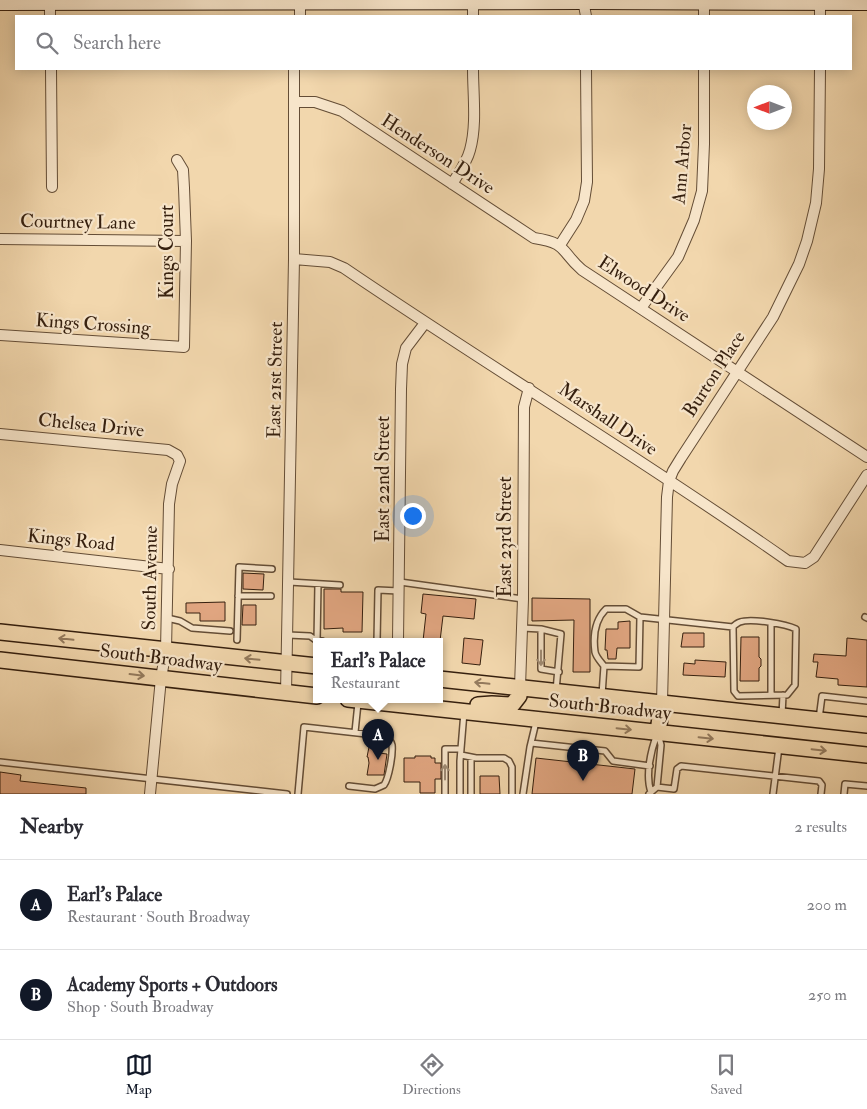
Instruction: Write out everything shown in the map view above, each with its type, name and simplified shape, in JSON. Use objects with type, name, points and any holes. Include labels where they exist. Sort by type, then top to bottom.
[{"type":"main road","points":[[0,3],[50,10],[207,2],[300,10],[584,1],[642,1],[704,9],[732,1],[820,10],[859,2]]},
{"type":"main road","name":"South Broadway","points":[[0,632],[287,663],[313,664]]},
{"type":"main road","name":"South Broadway","points":[[0,660],[313,695]]},
{"type":"main road","points":[[0,675],[5,669],[19,662]]},
{"type":"main road","name":"South Broadway","points":[[443,679],[662,703],[738,703],[782,715],[867,725]]},
{"type":"main road","points":[[457,710],[492,704],[512,704],[519,696],[520,687]]},
{"type":"main road","name":"South Broadway","points":[[392,703],[867,755]]},
{"type":"main road","points":[[658,732],[662,703]]},
{"type":"street","points":[[584,1],[586,15]]},
{"type":"street","points":[[51,70],[52,187]]},
{"type":"street","name":"East 21st Street","points":[[286,692],[294,259],[294,70]]},
{"type":"street","points":[[452,184],[467,160],[471,149],[473,70]]},
{"type":"street","points":[[560,245],[576,220],[586,191],[586,70]]},
{"type":"street","name":"Ann Arbor","points":[[642,308],[678,257],[694,220],[702,191],[704,70]]},
{"type":"street","name":"Burton Place","points":[[662,703],[666,514],[669,481],[677,464],[773,317],[807,241],[816,203],[818,178],[820,70]]},
{"type":"street","name":"Henderson Drive","points":[[294,102],[315,102],[342,111],[534,238],[560,245]]},
{"type":"street","name":"Kings Court","points":[[176,160],[183,170],[186,241],[184,347]]},
{"type":"street","name":"Courtney Lane","points":[[0,239],[186,241]]},
{"type":"street","name":"Elwood Drive","points":[[560,245],[568,253],[573,263],[582,270],[867,457]]},
{"type":"street","name":"Marshall Drive","points":[[294,259],[330,262],[344,268],[425,323],[529,388],[788,561],[805,563],[814,558],[867,475]]},
{"type":"street","name":"East 22nd Street","points":[[398,638],[400,390],[402,364],[406,348],[425,323]]},
{"type":"street","name":"Kings Crossing","points":[[0,335],[184,347]]},
{"type":"street","name":"East 23rd Street","points":[[520,687],[523,599],[524,407],[529,388]]},
{"type":"street","name":"Chelsea Drive","points":[[0,434],[168,450],[177,455]]},
{"type":"street","name":"South Avenue","points":[[150,794],[166,650],[169,504],[172,484],[180,462],[177,455]]},
{"type":"street","name":"Kings Road","points":[[0,550],[169,569]]},
{"type":"lane","points":[[237,640],[239,567],[272,569]]},
{"type":"lane","points":[[289,582],[340,585]]},
{"type":"lane","points":[[317,638],[318,584]]},
{"type":"lane","points":[[377,638],[378,590],[399,586],[523,599]]},
{"type":"lane","points":[[238,596],[271,596]]},
{"type":"lane","points":[[602,696],[604,666],[595,654],[596,623],[606,609],[626,608],[640,617],[733,627],[741,622],[789,626],[796,630],[795,685],[787,696],[771,695],[738,703],[734,690],[733,627]]},
{"type":"lane","points":[[604,666],[639,667],[640,617]]},
{"type":"lane","points":[[167,618],[175,619],[192,628],[230,631]]},
{"type":"lane","points":[[771,624],[771,695]]},
{"type":"lane","points":[[522,628],[541,629],[561,634],[556,691]]},
{"type":"lane","points":[[541,629],[541,670],[559,672]]},
{"type":"lane","points":[[288,635],[310,636],[313,638]]},
{"type":"lane","points":[[782,715],[783,696]]},
{"type":"lane","points":[[819,719],[822,696],[867,701]]},
{"type":"lane","points":[[355,703],[355,732]]},
{"type":"lane","points":[[457,710],[461,752],[460,794]]},
{"type":"lane","points":[[523,794],[537,719]]},
{"type":"lane","points":[[298,794],[304,727],[355,732],[388,738],[392,745],[388,780],[380,788],[349,786]]},
{"type":"lane","points":[[650,793],[650,766],[653,744],[658,732]]},
{"type":"lane","points":[[650,793],[656,787],[660,745],[658,732]]},
{"type":"lane","points":[[531,743],[605,751],[613,761],[650,766]]},
{"type":"lane","points":[[774,794],[779,746]]},
{"type":"lane","points":[[445,794],[445,749],[461,752],[470,757],[504,758],[509,761],[512,767],[512,794]]},
{"type":"lane","points":[[470,757],[470,794]]},
{"type":"lane","points":[[0,762],[287,794]]},
{"type":"lane","points":[[656,787],[674,789],[677,769],[681,766],[820,781],[822,785],[821,794]]},
{"type":"lane","points":[[844,794],[845,784],[867,786]]},
{"type":"building","points":[[243,573],[264,574],[263,590],[243,589]]},
{"type":"building","points":[[324,589],[341,589],[341,592],[363,592],[362,632],[343,632],[343,628],[324,629]]},
{"type":"building","points":[[423,594],[476,599],[474,619],[443,616],[440,638],[423,638],[426,614],[421,613]]},
{"type":"building","points":[[532,598],[590,599],[590,672],[573,672],[574,620],[532,621]]},
{"type":"building","points":[[225,602],[225,621],[200,621],[200,613],[186,613],[186,603]]},
{"type":"building","points":[[243,605],[256,605],[256,625],[242,625]]},
{"type":"building","points":[[630,621],[630,648],[617,648],[616,659],[608,659],[607,650],[605,650],[606,629],[618,629],[618,622]]},
{"type":"building","points":[[683,633],[704,633],[704,647],[681,647]]},
{"type":"building","points":[[741,637],[759,637],[761,666],[759,668],[759,681],[740,681]]},
{"type":"building","points":[[464,638],[483,640],[480,665],[462,663]]},
{"type":"building","points":[[847,638],[867,640],[867,687],[838,685],[838,679],[816,677],[818,662],[813,662],[814,654],[846,656]]},
{"type":"building","points":[[695,660],[726,662],[725,677],[683,675],[684,663],[695,664]]},
{"type":"building","points":[[380,742],[387,745],[379,753],[387,754],[384,775],[367,775],[369,747],[374,743]]},
{"type":"building","points":[[415,756],[431,756],[431,758],[435,758],[435,763],[441,763],[441,779],[435,779],[435,793],[420,793],[420,782],[404,782],[404,758],[415,758]]},
{"type":"building","points":[[536,758],[635,769],[632,794],[532,794]]},
{"type":"building","points":[[0,772],[21,775],[20,781],[86,788],[86,794],[0,794]]},
{"type":"building","points":[[480,776],[499,776],[500,794],[480,794]]},
{"type":"place","name":"Earl's Palace","points":[[378,760]]},
{"type":"place","name":"Academy Sports + Outdoors","points":[[583,781]]}]
